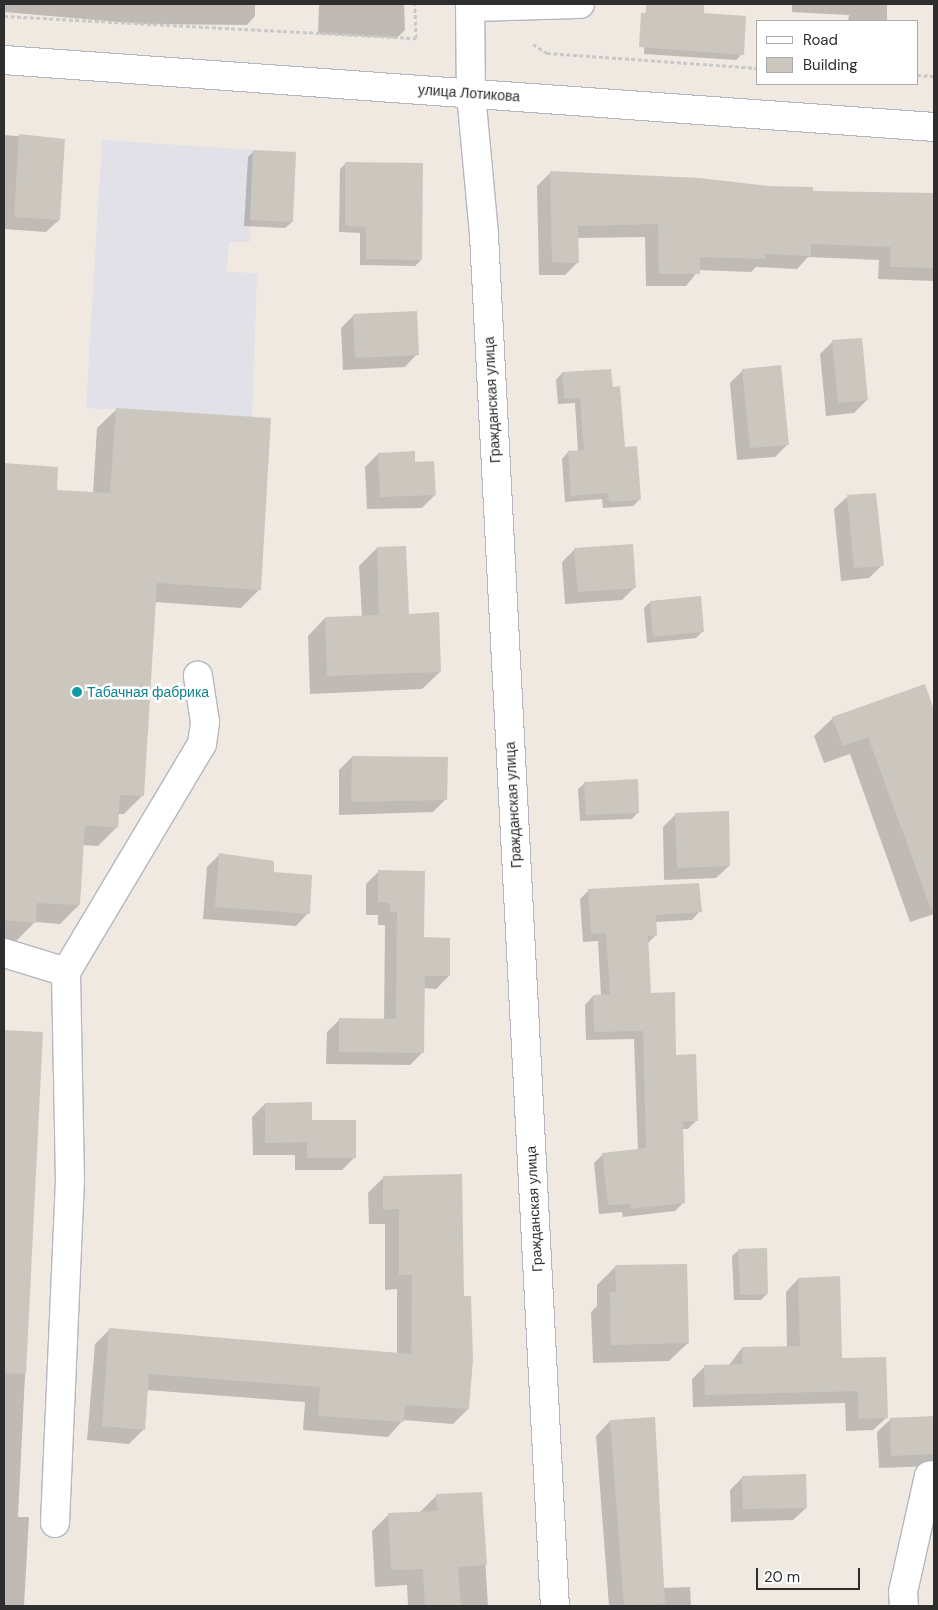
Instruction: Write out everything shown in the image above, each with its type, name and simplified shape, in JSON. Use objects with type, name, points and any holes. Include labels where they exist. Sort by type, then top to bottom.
[{"type":"street","points":[[470,6],[580,4]]},
{"type":"street","name":"Гражданская улица","points":[[470,6],[471,94],[484,235],[555,1606]]},
{"type":"street","name":"улица Лотикова","points":[[4,60],[934,127]]},
{"type":"street","points":[[54,1523],[70,1181],[66,972],[202,744],[205,722],[198,676]]},
{"type":"street","points":[[4,953],[66,972]]},
{"type":"street","points":[[904,1606],[903,1592],[930,1476],[934,1475]]},
{"type":"path","points":[[4,16],[416,38],[414,4]]},
{"type":"path","points":[[533,44],[547,53],[756,68]]},
{"type":"path","points":[[918,76],[934,76]]},
{"type":"shaded area","points":[[102,140],[253,150],[250,242],[229,242],[227,272],[257,273],[252,417],[86,408]]},
{"type":"building","points":[[646,4],[704,4],[704,13],[746,16],[744,55],[639,47],[641,13],[646,13]]},
{"type":"building","points":[[19,134],[65,139],[60,220],[14,217]]},
{"type":"building","points":[[253,150],[296,152],[293,222],[250,220]]},
{"type":"building","points":[[345,162],[423,163],[422,260],[366,259],[366,227],[345,226]]},
{"type":"building","points":[[550,171],[700,178],[768,186],[813,187],[813,191],[934,193],[934,268],[890,267],[891,247],[811,244],[811,256],[765,254],[765,259],[700,257],[700,274],[659,274],[658,224],[578,226],[579,263],[552,262]]},
{"type":"building","points":[[417,311],[419,355],[355,358],[353,314]]},
{"type":"building","points":[[862,338],[868,400],[838,403],[832,340]]},
{"type":"building","points":[[781,365],[789,445],[750,448],[742,369]]},
{"type":"building","points":[[611,369],[613,387],[620,386],[625,447],[637,446],[641,500],[609,502],[608,493],[571,496],[568,451],[584,450],[580,398],[564,399],[562,372]]},
{"type":"building","name":"Табачная фабрика","points":[[116,408],[271,418],[261,590],[157,583],[144,796],[120,795],[118,828],[85,825],[80,905],[37,903],[36,923],[4,920],[4,463],[58,467],[57,490],[110,493]]},
{"type":"building","points":[[415,451],[415,462],[434,461],[436,495],[380,497],[378,453]]},
{"type":"building","points":[[876,493],[884,566],[854,568],[847,495]]},
{"type":"building","points":[[633,544],[636,588],[578,592],[574,548]]},
{"type":"building","points":[[406,546],[409,614],[439,612],[441,672],[327,676],[325,617],[379,615],[377,547]]},
{"type":"building","points":[[701,596],[704,632],[653,637],[650,601]]},
{"type":"building","points":[[925,684],[934,710],[934,908],[931,909],[868,737],[843,746],[832,717]]},
{"type":"building","points":[[352,756],[448,757],[447,800],[351,802]]},
{"type":"building","points":[[638,779],[639,813],[586,815],[584,782]]},
{"type":"building","points":[[729,811],[730,866],[677,868],[675,813]]},
{"type":"building","points":[[219,853],[274,861],[274,872],[312,875],[310,914],[215,907]]},
{"type":"building","points":[[378,870],[425,871],[424,937],[450,938],[450,976],[425,976],[424,1053],[339,1052],[339,1018],[396,1019],[397,912],[390,912],[390,903],[378,902]]},
{"type":"building","points":[[699,883],[702,912],[656,915],[657,936],[648,936],[651,993],[675,992],[676,1055],[696,1054],[698,1121],[683,1121],[685,1203],[631,1209],[631,1204],[608,1205],[602,1153],[646,1148],[643,1031],[594,1032],[593,995],[610,994],[606,933],[591,934],[588,889]]},
{"type":"building","points":[[4,1030],[43,1032],[26,1374],[4,1373]]},
{"type":"building","points":[[312,1102],[312,1120],[356,1120],[356,1158],[307,1158],[307,1142],[265,1143],[265,1103]]},
{"type":"building","points":[[462,1174],[464,1296],[471,1296],[473,1359],[469,1409],[405,1405],[404,1422],[318,1416],[320,1387],[149,1374],[145,1430],[102,1426],[109,1328],[411,1354],[412,1275],[399,1275],[399,1209],[383,1210],[383,1176]]},
{"type":"building","points":[[767,1248],[768,1294],[740,1295],[738,1249]]},
{"type":"building","points":[[687,1264],[689,1343],[611,1345],[610,1292],[616,1292],[615,1265]]},
{"type":"building","points":[[840,1276],[842,1358],[886,1357],[888,1418],[859,1419],[858,1391],[705,1395],[704,1365],[742,1364],[742,1347],[800,1346],[798,1278]]},
{"type":"building","points":[[934,1416],[934,1454],[891,1456],[890,1418]]},
{"type":"building","points":[[655,1417],[665,1604],[624,1606],[610,1420]]},
{"type":"building","points":[[806,1474],[807,1508],[743,1509],[742,1476]]},
{"type":"building","points":[[482,1492],[487,1565],[458,1567],[461,1606],[425,1606],[423,1569],[391,1570],[388,1513],[437,1511],[436,1494]]},
{"type":"place","name":"Табачная фабрика","points":[[77,692]]}]
